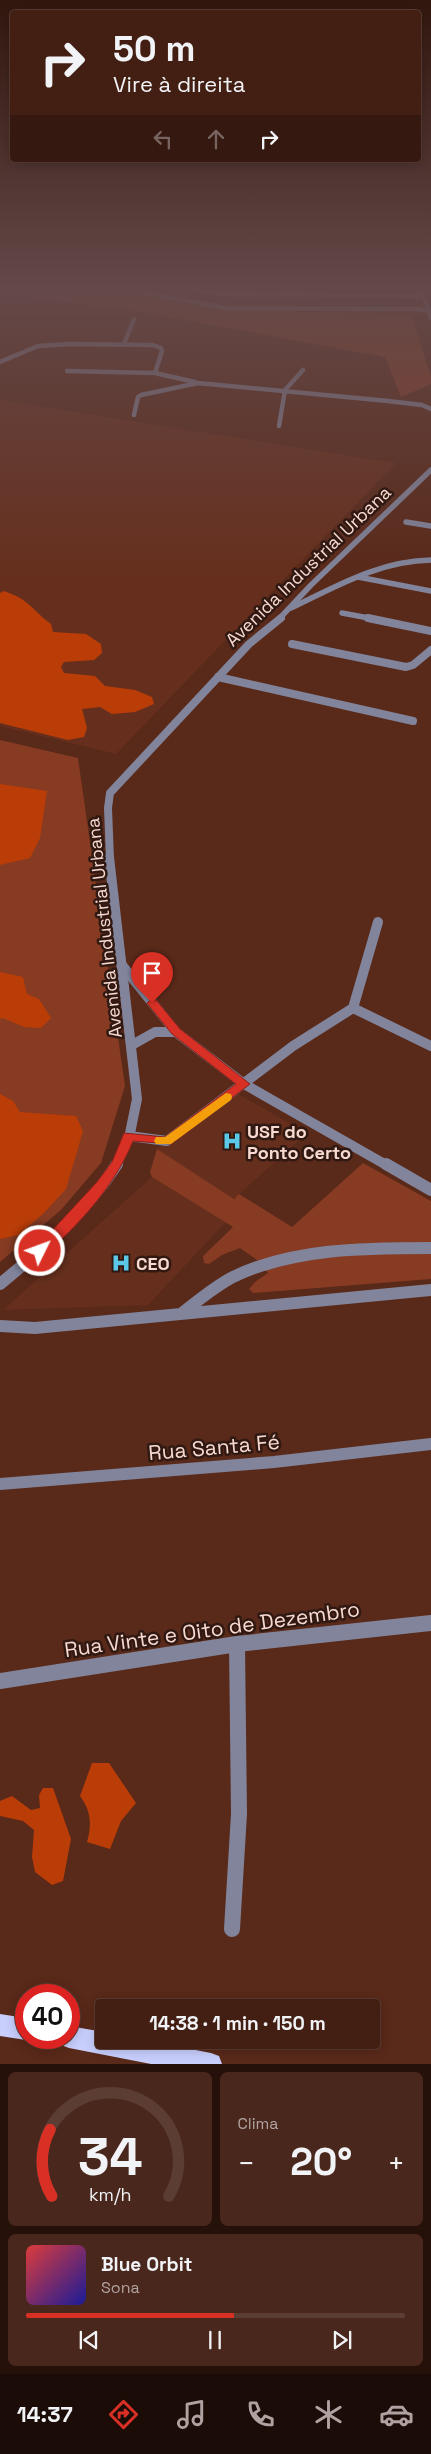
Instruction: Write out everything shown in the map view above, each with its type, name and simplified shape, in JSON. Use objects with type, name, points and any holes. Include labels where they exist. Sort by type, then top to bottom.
[{"type":"main road","points":[[0,2024],[15,2027]]},
{"type":"main road","points":[[80,2039],[211,2064]]},
{"type":"street","points":[[134,415],[138,397],[141,395],[196,383]]},
{"type":"street","points":[[202,383],[422,405],[431,409]]},
{"type":"street","points":[[279,426],[285,390],[291,383]]},
{"type":"street","points":[[422,405],[429,401]]},
{"type":"street","name":"Avenida Industrial Urbana","points":[[0,1284],[53,1240],[102,1185],[117,1163],[129,1136],[137,1099],[109,854],[108,808],[110,793],[249,644],[291,608],[307,589],[431,470]]},
{"type":"street","points":[[406,522],[431,526]]},
{"type":"street","points":[[291,608],[356,577],[405,562],[431,560]]},
{"type":"street","points":[[356,577],[431,592]]},
{"type":"street","points":[[307,589],[317,592],[328,591]]},
{"type":"street","points":[[342,613],[431,632]]},
{"type":"street","points":[[292,644],[406,667],[412,665],[431,650]]},
{"type":"street","points":[[218,677],[413,720]]},
{"type":"street","points":[[129,1136],[167,1141],[293,1046],[353,1008],[378,922]]},
{"type":"street","points":[[122,964],[176,1032],[244,1084],[431,1190]]},
{"type":"street","points":[[353,1008],[431,1046]]},
{"type":"street","points":[[132,1045],[155,1032],[176,1032]]},
{"type":"street","points":[[181,1314],[200,1298],[237,1276],[293,1257],[380,1248],[431,1248]]},
{"type":"street","points":[[0,1326],[35,1328],[431,1290]]},
{"type":"street","name":"Rua Santa Fé","points":[[0,1484],[274,1462],[431,1444]]},
{"type":"street","name":"Rua Vinte e Oito de Dezembro","points":[[0,1681],[237,1644],[431,1623]]},
{"type":"street","points":[[232,1929],[239,1814],[237,1644]]},
{"type":"shaded area","points":[[396,383],[431,383],[431,384],[401,397]]},
{"type":"shaded area","points":[[0,400],[396,463],[116,754],[0,726]]},
{"type":"shaded area","points":[[4,591],[13,594],[30,605],[51,624],[53,632],[86,634],[101,644],[102,653],[94,660],[64,662],[61,667],[64,673],[95,676],[105,686],[135,690],[152,697],[154,704],[135,712],[112,714],[100,707],[82,709],[87,728],[84,737],[68,740],[0,723],[0,593]]},
{"type":"shaded area","points":[[0,740],[78,758],[125,1086],[101,1163],[61,1210],[0,1262]]},
{"type":"shaded area","points":[[0,784],[47,791],[40,838],[30,858],[0,865]]},
{"type":"shaded area","points":[[0,972],[23,977],[27,994],[39,999],[51,1018],[41,1028],[24,1027],[3,1018],[0,1019]]},
{"type":"shaded area","name":"USF do Ponto Certo","points":[[229,1089],[307,1133],[234,1199],[157,1149]]},
{"type":"shaded area","points":[[0,1094],[13,1101],[20,1112],[76,1116],[83,1131],[66,1189],[44,1213],[18,1235],[0,1239]]},
{"type":"shaded area","points":[[157,1149],[234,1199],[239,1194],[292,1227],[363,1163],[431,1201],[431,1279],[253,1293],[249,1289],[268,1273],[257,1260],[240,1248],[222,1255],[209,1264],[204,1263],[203,1256],[233,1227],[152,1177],[150,1172]]},
{"type":"shaded area","name":"CEO","points":[[152,1177],[226,1222],[148,1305],[3,1310]]},
{"type":"shaded area","points":[[92,1763],[109,1763],[136,1803],[121,1821],[110,1849],[87,1842],[90,1818],[80,1796]]},
{"type":"shaded area","points":[[43,1788],[53,1788],[71,1839],[63,1881],[52,1885],[35,1872],[32,1857],[34,1830],[23,1821],[0,1816],[0,1801],[12,1796],[31,1810],[40,1808],[39,1795]]},
{"type":"slow traffic","points":[[160,1141],[167,1141],[226,1097]]},
{"type":"place","name":"USF do Ponto Certo","points":[[232,1141]]},
{"type":"place","name":"CEO","points":[[121,1263]]},
{"type":"route","points":[[40,1251],[53,1240],[102,1185],[117,1163],[129,1136],[167,1141],[244,1084],[176,1032],[152,1003]]}]
